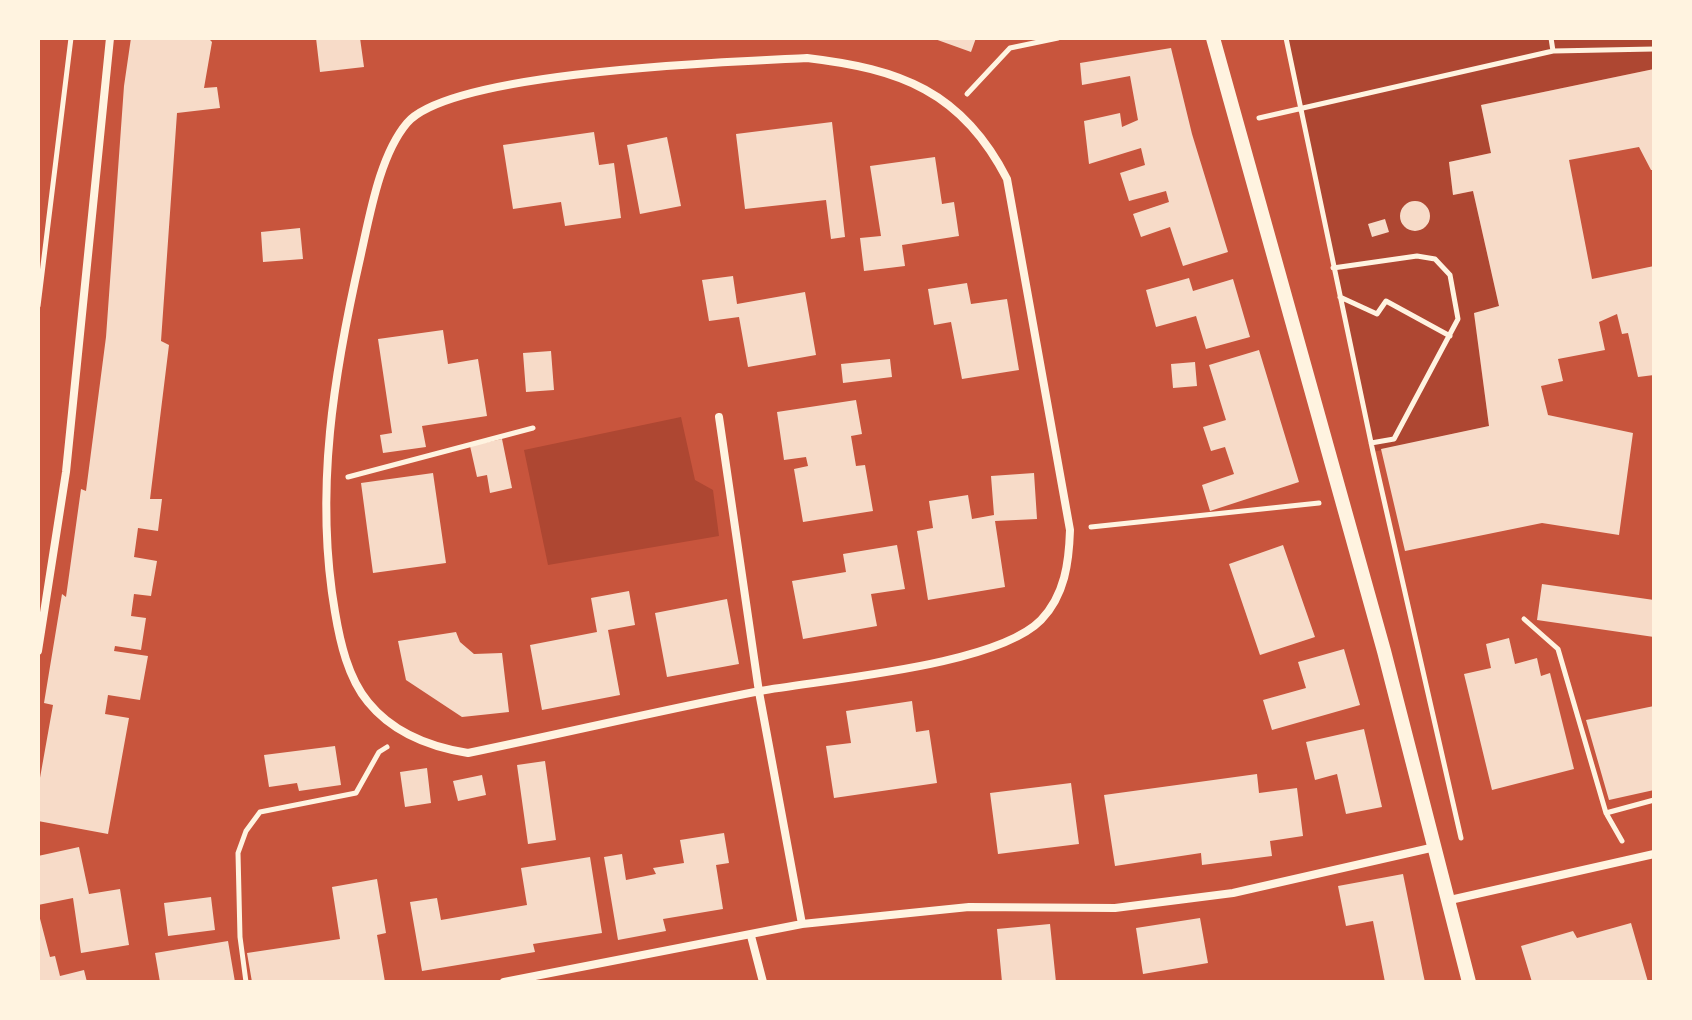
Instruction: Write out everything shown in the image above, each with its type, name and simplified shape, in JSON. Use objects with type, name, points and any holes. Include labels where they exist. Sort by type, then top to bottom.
[{"type":"street","points":[[38,651],[66,472],[110,38]]},
{"type":"street","points":[[1213,38],[1341,498],[1450,900],[1469,982]]},
{"type":"street","points":[[807,58],[855,63],[907,78],[955,107],[989,144],[1007,179],[1070,530],[1069,563],[1059,593],[1041,620],[1009,643],[965,657],[759,692],[468,753],[435,747],[408,735],[367,702],[342,649],[327,566],[324,483],[346,323],[372,207],[379,178],[407,123],[455,95],[570,76],[693,63],[807,58]]},
{"type":"street","points":[[719,417],[759,692],[802,924]]},
{"type":"street","points":[[504,982],[802,924],[969,907],[1115,908],[1233,893],[1435,847]]},
{"type":"street","points":[[1450,900],[1654,854]]},
{"type":"street","points":[[751,936],[763,982]]},
{"type":"path","points":[[38,306],[71,38]]},
{"type":"path","points":[[955,107],[1010,48],[1058,38]]},
{"type":"path","points":[[1286,38],[1371,443],[1464,847]]},
{"type":"path","points":[[1551,38],[1553,51]]},
{"type":"path","points":[[1235,124],[1553,51],[1654,49]]},
{"type":"path","points":[[1333,268],[1417,256],[1435,259],[1450,275],[1458,319],[1394,439],[1371,443]]},
{"type":"path","points":[[1339,297],[1377,314],[1386,301],[1450,336]]},
{"type":"path","points":[[324,483],[533,428]]},
{"type":"path","points":[[1070,530],[1316,504],[1341,498]]},
{"type":"path","points":[[1524,619],[1558,649],[1606,813],[1630,861]]},
{"type":"path","points":[[246,982],[240,937],[238,853],[246,831],[260,812],[356,793],[379,752],[408,735]]},
{"type":"path","points":[[1606,813],[1654,800]]},
{"type":"shaded area","points":[[1286,38],[1654,38],[1654,69],[1481,105],[1491,153],[1449,162],[1453,195],[1473,191],[1499,306],[1474,314],[1489,426],[1373,452]]},
{"type":"shaded area","points":[[681,417],[695,480],[713,490],[719,536],[548,565],[524,450]]},
{"type":"building","points":[[131,38],[208,38],[212,42],[204,88],[217,87],[220,108],[177,113],[161,341],[169,345],[150,499],[162,499],[158,531],[138,528],[134,557],[157,561],[151,596],[134,594],[131,616],[146,618],[141,650],[115,646],[114,651],[148,656],[140,700],[108,695],[105,714],[129,718],[108,834],[38,821],[38,789],[53,705],[44,703],[62,594],[66,597],[81,489],[86,491],[106,337],[124,86]]},
{"type":"building","points":[[316,38],[360,38],[364,67],[320,72]]},
{"type":"building","points":[[932,38],[976,38],[971,52]]},
{"type":"building","points":[[1171,48],[1192,134],[1228,252],[1183,266],[1170,227],[1141,237],[1133,214],[1169,202],[1166,191],[1129,201],[1120,173],[1145,165],[1141,148],[1089,164],[1084,121],[1120,113],[1122,127],[1138,120],[1130,76],[1082,85],[1080,63]]},
{"type":"building","points":[[1654,69],[1654,170],[1651,170],[1639,147],[1569,160],[1592,279],[1654,266],[1654,375],[1638,377],[1628,333],[1622,334],[1617,314],[1599,322],[1605,350],[1558,359],[1563,381],[1541,386],[1548,415],[1633,433],[1619,535],[1542,523],[1405,551],[1381,449],[1489,426],[1474,313],[1499,306],[1473,191],[1453,195],[1449,162],[1491,153],[1481,105]]},
{"type":"building","points":[[832,122],[845,237],[831,239],[826,200],[745,209],[736,134]]},
{"type":"building","points":[[594,132],[599,165],[614,163],[621,218],[565,226],[561,202],[513,209],[503,145]]},
{"type":"building","points":[[667,137],[681,206],[640,214],[627,145]]},
{"type":"building","points":[[935,157],[942,204],[954,202],[959,236],[902,245],[905,266],[864,271],[860,238],[881,236],[870,166]]},
{"type":"building","points":[[1415,201],[1426,205],[1430,216],[1426,227],[1415,231],[1404,227],[1400,216],[1404,205]]},
{"type":"building","points":[[1385,219],[1389,232],[1372,237],[1368,224]]},
{"type":"building","points":[[300,228],[303,259],[263,262],[261,232]]},
{"type":"building","points":[[733,276],[737,304],[805,292],[816,355],[748,367],[739,317],[709,321],[702,280]]},
{"type":"building","points":[[1189,278],[1193,291],[1233,279],[1250,337],[1206,349],[1196,316],[1156,327],[1146,290]]},
{"type":"building","points":[[967,283],[971,304],[1007,299],[1019,370],[962,379],[951,322],[934,325],[928,289]]},
{"type":"building","points":[[443,330],[448,364],[478,359],[487,416],[422,426],[426,447],[383,453],[380,435],[392,433],[378,339]]},
{"type":"building","points":[[1259,350],[1299,482],[1210,511],[1202,485],[1234,474],[1225,447],[1211,451],[1203,427],[1226,420],[1209,365]]},
{"type":"building","points":[[551,351],[554,390],[526,392],[523,353]]},
{"type":"building","points":[[890,359],[892,377],[843,383],[841,364]]},
{"type":"building","points":[[1195,362],[1197,386],[1173,388],[1171,364]]},
{"type":"building","points":[[856,400],[862,434],[851,436],[856,466],[865,465],[873,511],[803,522],[794,469],[808,466],[806,457],[784,460],[777,412]]},
{"type":"building","points":[[502,439],[512,488],[490,493],[487,475],[477,477],[470,446]]},
{"type":"building","points":[[433,473],[446,563],[373,573],[361,483]]},
{"type":"building","points":[[1034,473],[1037,519],[995,521],[1005,587],[928,600],[917,531],[933,528],[929,501],[968,495],[972,519],[994,515],[991,476]]},
{"type":"building","points":[[897,545],[905,589],[871,594],[877,626],[803,639],[792,581],[846,572],[843,554]]},
{"type":"building","points":[[1283,545],[1315,637],[1260,655],[1229,564]]},
{"type":"building","points":[[1542,584],[1654,600],[1654,637],[1537,620]]},
{"type":"building","points":[[629,591],[635,625],[608,630],[620,695],[542,710],[530,645],[597,632],[591,598]]},
{"type":"building","points":[[727,599],[739,664],[667,677],[655,613]]},
{"type":"building","points":[[456,632],[460,642],[474,654],[502,653],[509,712],[462,717],[406,680],[398,641]]},
{"type":"building","points":[[1509,638],[1515,664],[1537,658],[1541,676],[1550,673],[1574,769],[1492,790],[1464,674],[1491,668],[1486,644]]},
{"type":"building","points":[[1344,649],[1360,705],[1272,730],[1263,700],[1306,688],[1298,662]]},
{"type":"building","points":[[912,701],[916,732],[929,730],[937,783],[834,798],[826,746],[851,743],[846,711]]},
{"type":"building","points":[[1654,706],[1654,790],[1609,800],[1586,720]]},
{"type":"building","points":[[1364,729],[1382,807],[1346,814],[1337,774],[1315,780],[1306,742]]},
{"type":"building","points":[[335,746],[341,785],[299,791],[297,783],[269,787],[264,755]]},
{"type":"building","points":[[545,761],[556,840],[528,844],[517,765]]},
{"type":"building","points":[[427,768],[431,803],[405,807],[400,772]]},
{"type":"building","points":[[1257,774],[1259,793],[1297,788],[1303,836],[1270,841],[1272,856],[1202,865],[1201,853],[1115,866],[1104,795]]},
{"type":"building","points":[[482,775],[486,795],[458,801],[453,781]]},
{"type":"building","points":[[1071,783],[1079,844],[998,854],[990,793]]},
{"type":"building","points":[[724,833],[729,863],[716,865],[723,909],[663,919],[666,931],[618,940],[604,857],[622,854],[626,880],[656,874],[653,868],[684,863],[680,840]]},
{"type":"building","points":[[79,847],[89,894],[120,889],[129,945],[81,953],[73,898],[38,905],[38,856]]},
{"type":"building","points":[[590,857],[602,933],[533,944],[535,952],[422,971],[410,902],[437,898],[441,920],[527,905],[521,868]]},
{"type":"building","points":[[1403,874],[1425,982],[1385,982],[1373,921],[1346,926],[1338,886]]},
{"type":"building","points":[[377,879],[386,933],[377,935],[385,982],[252,982],[247,953],[340,939],[332,887]]},
{"type":"building","points":[[211,897],[215,930],[168,936],[164,903]]},
{"type":"building","points":[[38,911],[50,957],[55,956],[60,976],[84,970],[87,982],[38,982]]},
{"type":"building","points":[[1200,918],[1208,963],[1143,974],[1136,928]]},
{"type":"building","points":[[1631,923],[1648,982],[1532,982],[1521,946],[1573,931],[1577,938]]},
{"type":"building","points":[[1050,924],[1056,982],[1002,982],[997,929]]},
{"type":"building","points":[[228,941],[235,982],[160,982],[155,953]]}]
